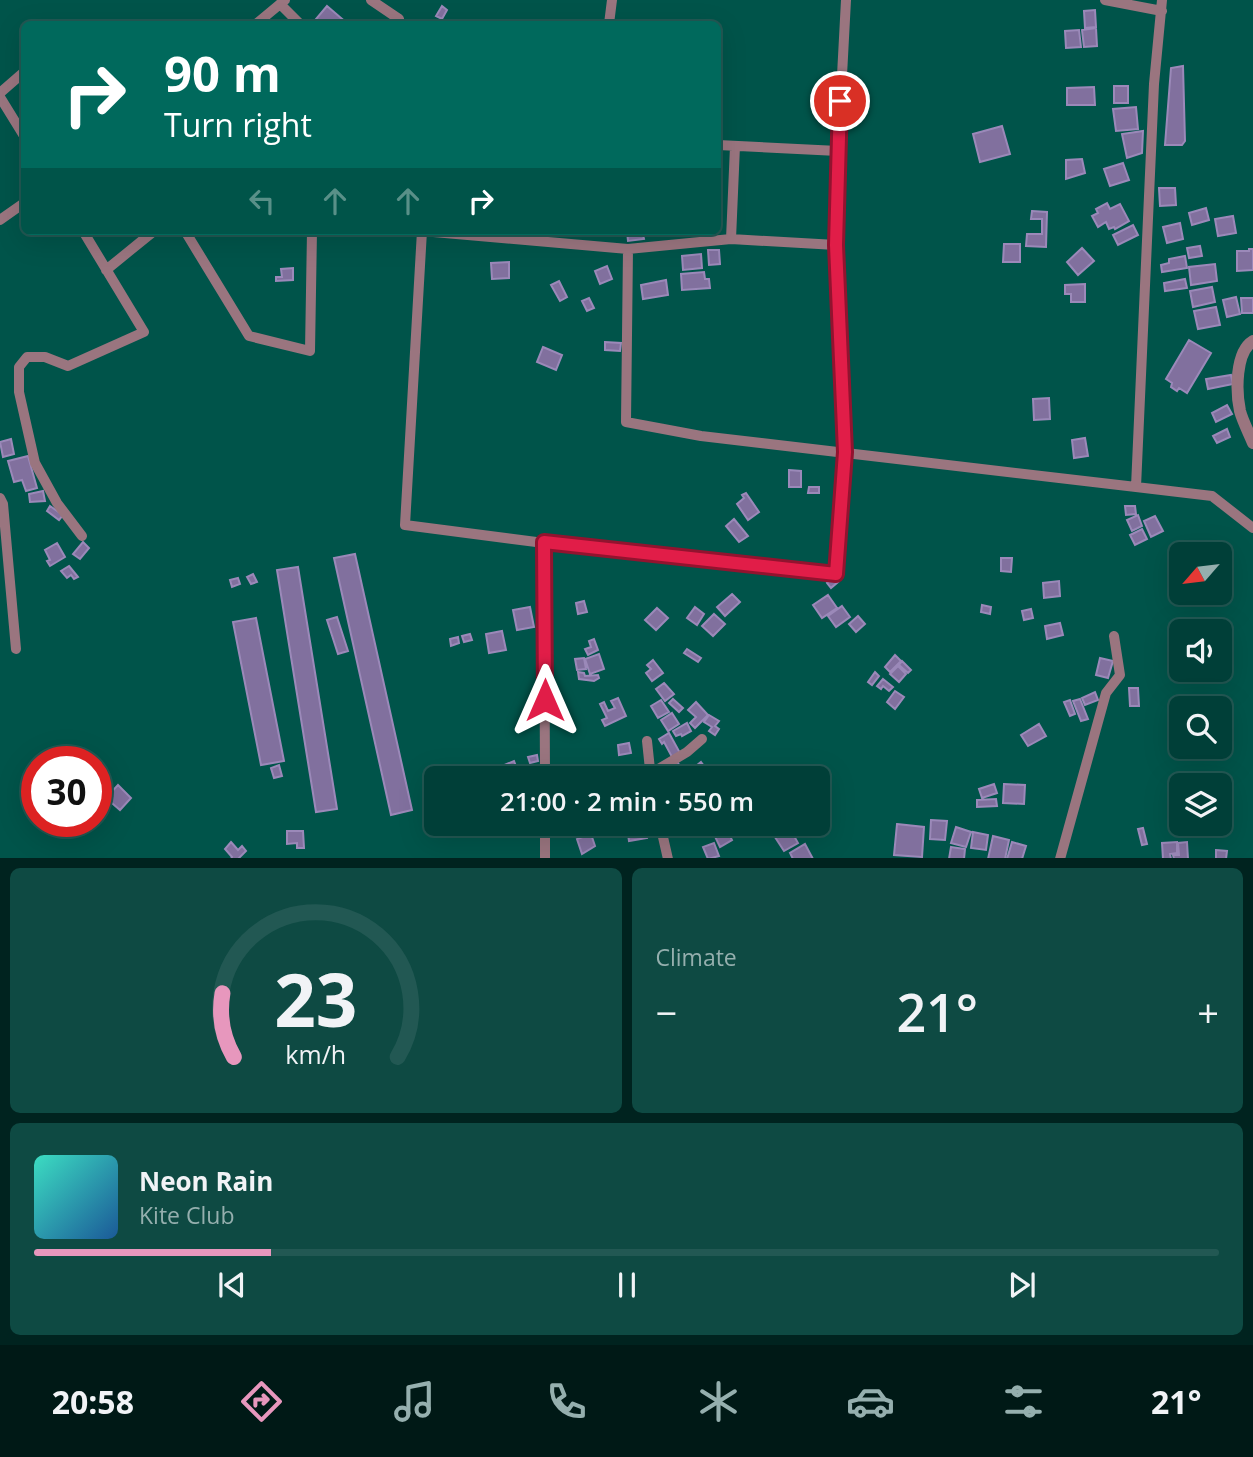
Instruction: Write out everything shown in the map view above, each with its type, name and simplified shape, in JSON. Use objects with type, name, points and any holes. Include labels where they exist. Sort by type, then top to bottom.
[{"type":"street","points":[[371,0],[399,19]]},
{"type":"street","points":[[609,21],[612,0]]},
{"type":"street","points":[[422,235],[405,525],[836,574],[845,452],[836,245],[846,0]]},
{"type":"street","points":[[1105,0],[1162,5],[1154,84],[1136,487]]},
{"type":"street","points":[[260,21],[283,2],[298,21]]},
{"type":"street","points":[[21,75],[0,95],[21,131]]},
{"type":"street","points":[[721,145],[838,151]]},
{"type":"street","points":[[731,239],[735,146]]},
{"type":"street","points":[[0,220],[21,205]]},
{"type":"street","points":[[82,536],[57,503],[35,463],[19,392],[19,367],[27,357],[45,357],[68,366],[144,332],[85,235]]},
{"type":"street","points":[[106,270],[149,235]]},
{"type":"street","points":[[187,235],[249,336],[310,351],[312,235]]},
{"type":"street","points":[[468,235],[628,249],[731,239],[836,245]]},
{"type":"street","points":[[628,249],[626,422],[701,436],[1212,496],[1253,528]]},
{"type":"street","points":[[1253,341],[1247,345],[1239,361],[1239,383],[1240,411],[1253,443]]},
{"type":"street","points":[[1,503],[16,649]]},
{"type":"street","points":[[544,542],[545,766]]},
{"type":"street","points":[[1060,858],[1106,693],[1120,675],[1114,636]]},
{"type":"street","points":[[665,766],[702,739]]},
{"type":"street","points":[[646,741],[649,766]]},
{"type":"street","points":[[545,836],[545,858]]},
{"type":"street","points":[[663,836],[668,858]]},
{"type":"building","points":[[327,6],[344,21],[319,21],[316,19]]},
{"type":"building","points":[[442,6],[447,10],[442,19],[436,16]]},
{"type":"building","points":[[1095,10],[1096,27],[1085,28],[1084,11]]},
{"type":"building","points":[[1096,28],[1097,46],[1084,47],[1082,30]]},
{"type":"building","points":[[1079,30],[1081,47],[1066,48],[1065,31]]},
{"type":"building","points":[[1183,66],[1185,141],[1182,145],[1165,145],[1171,68]]},
{"type":"building","points":[[1114,86],[1128,86],[1128,103],[1114,103]]},
{"type":"building","points":[[1094,87],[1095,105],[1067,105],[1067,88]]},
{"type":"building","points":[[1136,107],[1138,129],[1116,131],[1113,109]]},
{"type":"building","points":[[1002,126],[1010,154],[980,162],[973,134]]},
{"type":"building","points":[[1143,131],[1142,153],[1127,158],[1122,134]]},
{"type":"building","points":[[1082,159],[1085,173],[1066,179],[1066,160]]},
{"type":"building","points":[[1123,163],[1129,180],[1110,186],[1104,169]]},
{"type":"building","points":[[1159,188],[1175,188],[1176,205],[1160,206]]},
{"type":"building","points":[[1107,203],[1110,209],[1120,204],[1129,221],[1115,229],[1109,229],[1106,222],[1098,227],[1092,216],[1098,213],[1096,209]]},
{"type":"building","points":[[1206,208],[1209,220],[1192,225],[1189,213]]},
{"type":"building","points":[[1032,211],[1047,212],[1046,247],[1026,246],[1027,234],[1042,234],[1042,219],[1031,219]]},
{"type":"building","points":[[1233,216],[1236,233],[1218,236],[1215,219]]},
{"type":"building","points":[[1180,223],[1183,239],[1167,243],[1163,227]]},
{"type":"building","points":[[1133,225],[1138,235],[1118,245],[1113,235]]},
{"type":"building","points":[[627,235],[643,235],[644,239],[628,241]]},
{"type":"building","points":[[1004,244],[1020,244],[1020,262],[1003,262]]},
{"type":"building","points":[[1200,246],[1202,256],[1189,258],[1187,248]]},
{"type":"building","points":[[1082,248],[1094,261],[1078,275],[1067,262]]},
{"type":"building","points":[[1253,249],[1253,270],[1237,271],[1237,251]]},
{"type":"building","points":[[708,250],[719,250],[720,264],[709,265]]},
{"type":"building","points":[[701,254],[702,268],[683,270],[682,256]]},
{"type":"building","points":[[1185,256],[1187,268],[1162,272],[1161,265],[1169,263],[1169,259]]},
{"type":"building","points":[[509,262],[509,278],[492,279],[491,263]]},
{"type":"building","points":[[1215,264],[1217,281],[1191,285],[1189,267]]},
{"type":"building","points":[[607,266],[612,279],[600,284],[595,271]]},
{"type":"building","points":[[293,268],[293,280],[276,281],[276,277],[282,277],[281,269]]},
{"type":"building","points":[[704,272],[705,279],[709,279],[710,288],[682,290],[681,274]]},
{"type":"building","points":[[1185,279],[1187,288],[1165,291],[1164,283]]},
{"type":"building","points":[[666,280],[668,295],[643,299],[641,285]]},
{"type":"building","points":[[559,281],[567,297],[560,301],[551,285]]},
{"type":"building","points":[[1085,284],[1085,302],[1071,302],[1071,294],[1065,294],[1065,285]]},
{"type":"building","points":[[1212,287],[1215,302],[1193,307],[1190,291]]},
{"type":"building","points":[[1236,297],[1240,314],[1227,317],[1223,300]]},
{"type":"building","points":[[589,298],[594,308],[587,311],[582,301]]},
{"type":"building","points":[[1241,298],[1253,298],[1253,313],[1242,313]]},
{"type":"building","points":[[1216,307],[1220,325],[1198,329],[1194,311]]},
{"type":"building","points":[[1189,340],[1211,353],[1187,393],[1171,387],[1172,383],[1166,379]]},
{"type":"building","points":[[605,342],[621,343],[620,351],[605,350]]},
{"type":"building","points":[[543,347],[562,355],[556,370],[537,362]]},
{"type":"building","points":[[1231,375],[1233,384],[1208,389],[1206,379]]},
{"type":"building","points":[[1049,398],[1050,419],[1034,420],[1033,399]]},
{"type":"building","points":[[1227,405],[1232,414],[1216,422],[1212,413]]},
{"type":"building","points":[[1227,429],[1230,437],[1217,443],[1213,436]]},
{"type":"building","points":[[1085,438],[1088,456],[1074,458],[1072,440]]},
{"type":"building","points":[[11,439],[14,454],[3,457],[0,442]]},
{"type":"building","points":[[28,456],[37,488],[26,491],[22,480],[14,482],[8,461]]},
{"type":"building","points":[[789,470],[801,471],[801,487],[789,487]]},
{"type":"building","points":[[809,487],[819,487],[819,493],[808,493]]},
{"type":"building","points":[[43,491],[45,501],[30,502],[29,494]]},
{"type":"building","points":[[746,493],[759,512],[748,520],[737,504]]},
{"type":"building","points":[[50,506],[63,515],[59,520],[47,511]]},
{"type":"building","points":[[1125,506],[1135,506],[1136,514],[1126,515]]},
{"type":"building","points":[[1138,515],[1142,526],[1132,531],[1127,520]]},
{"type":"building","points":[[1155,516],[1163,531],[1151,537],[1144,521]]},
{"type":"building","points":[[734,519],[748,536],[739,542],[726,526]]},
{"type":"building","points":[[1142,529],[1147,539],[1135,545],[1130,535]]},
{"type":"building","points":[[83,542],[89,548],[80,559],[73,554]]},
{"type":"building","points":[[57,543],[65,557],[50,566],[45,550]]},
{"type":"building","points":[[355,554],[412,810],[391,815],[334,558]]},
{"type":"building","points":[[1001,558],[1012,558],[1011,572],[1001,571]]},
{"type":"building","points":[[69,566],[78,577],[74,579],[71,575],[67,578],[61,571]]},
{"type":"building","points":[[298,567],[337,809],[316,812],[277,570]]},
{"type":"building","points":[[253,574],[257,582],[251,584],[247,577]]},
{"type":"building","points":[[834,577],[838,582],[831,588],[827,583]]},
{"type":"building","points":[[238,578],[240,584],[232,587],[230,580]]},
{"type":"building","points":[[1059,581],[1060,596],[1044,598],[1043,583]]},
{"type":"building","points":[[732,594],[740,602],[725,616],[717,607]]},
{"type":"building","points":[[828,595],[837,608],[822,618],[813,605]]},
{"type":"building","points":[[584,601],[587,612],[578,614],[576,603]]},
{"type":"building","points":[[982,605],[991,607],[990,614],[981,612]]},
{"type":"building","points":[[842,606],[850,617],[836,627],[828,616]]},
{"type":"building","points":[[530,607],[534,627],[517,630],[513,610]]},
{"type":"building","points":[[695,607],[704,614],[697,625],[687,618]]},
{"type":"building","points":[[657,608],[668,618],[656,630],[645,620]]},
{"type":"building","points":[[1031,609],[1033,618],[1024,620],[1022,611]]},
{"type":"building","points":[[714,614],[725,624],[713,636],[702,626]]},
{"type":"building","points":[[858,616],[865,624],[856,632],[849,624]]},
{"type":"building","points":[[337,617],[348,651],[338,654],[327,620]]},
{"type":"building","points":[[256,618],[284,761],[261,765],[233,622]]},
{"type":"building","points":[[1060,623],[1063,635],[1047,639],[1045,626]]},
{"type":"building","points":[[502,631],[506,650],[489,653],[486,634]]},
{"type":"building","points":[[470,634],[472,640],[464,642],[462,636]]},
{"type":"building","points":[[458,637],[459,643],[451,646],[450,639]]},
{"type":"building","points":[[594,639],[598,650],[588,655],[585,649],[591,647],[589,641]]},
{"type":"building","points":[[687,649],[701,658],[698,662],[684,653]]},
{"type":"building","points":[[599,654],[604,669],[590,674],[585,659]]},
{"type":"building","points":[[895,655],[901,661],[890,672],[885,667]]},
{"type":"building","points":[[584,658],[586,669],[577,670],[575,659]]},
{"type":"building","points":[[1100,658],[1113,661],[1108,678],[1096,675]]},
{"type":"building","points":[[653,660],[663,673],[652,681],[646,673],[651,669],[647,665]]},
{"type":"building","points":[[902,661],[911,670],[908,673],[899,665]]},
{"type":"building","points":[[898,666],[906,674],[899,682],[890,674]]},
{"type":"building","points":[[578,672],[584,673],[585,676],[598,675],[599,678],[594,681],[579,679]]},
{"type":"building","points":[[875,672],[879,676],[872,685],[868,682]]},
{"type":"building","points":[[883,679],[893,687],[889,691],[883,686],[881,689],[877,686]]},
{"type":"building","points":[[664,683],[674,694],[665,701],[656,689]]},
{"type":"building","points":[[1129,688],[1138,688],[1139,706],[1130,706]]},
{"type":"building","points":[[895,691],[904,697],[895,709],[887,702]]},
{"type":"building","points":[[1095,692],[1098,700],[1085,705],[1082,698]]},
{"type":"building","points":[[618,698],[626,716],[605,726],[602,720],[607,718],[600,704],[604,702],[608,711],[615,708],[611,701]]},
{"type":"building","points":[[673,699],[683,708],[679,712],[669,703]]},
{"type":"building","points":[[1080,699],[1088,719],[1081,721],[1073,701]]},
{"type":"building","points":[[661,700],[669,712],[658,718],[651,706]]},
{"type":"building","points":[[1070,700],[1075,714],[1070,716],[1064,702]]},
{"type":"building","points":[[696,702],[708,715],[695,728],[690,723],[696,717],[688,710]]},
{"type":"building","points":[[672,713],[679,724],[668,731],[661,720]]},
{"type":"building","points":[[709,715],[719,721],[715,726],[719,729],[715,735],[709,731],[712,727],[704,722]]},
{"type":"building","points":[[687,723],[691,731],[676,736],[673,731]]},
{"type":"building","points":[[1039,724],[1046,736],[1028,746],[1021,735]]},
{"type":"building","points":[[669,733],[680,753],[672,757],[664,742],[662,744],[659,739]]},
{"type":"building","points":[[629,743],[631,753],[619,755],[618,745]]},
{"type":"building","points":[[537,755],[538,761],[530,763],[528,757]]},
{"type":"building","points":[[514,761],[516,766],[502,766]]},
{"type":"building","points":[[677,761],[680,766],[667,766]]},
{"type":"building","points":[[279,765],[282,776],[274,778],[271,768]]},
{"type":"building","points":[[994,784],[997,793],[982,798],[979,789]]},
{"type":"building","points":[[1004,784],[1025,785],[1024,804],[1003,803]]},
{"type":"building","points":[[118,785],[131,798],[120,810],[112,803],[112,792]]},
{"type":"building","points":[[996,799],[997,806],[977,807],[977,800]]},
{"type":"building","points":[[931,820],[947,821],[945,840],[930,839]]},
{"type":"building","points":[[897,824],[924,827],[922,857],[894,855]]},
{"type":"building","points":[[956,827],[971,832],[966,847],[951,843]]},
{"type":"building","points":[[1143,828],[1147,844],[1142,845],[1138,829]]},
{"type":"building","points":[[287,831],[303,831],[304,848],[297,848],[297,843],[287,844]]},
{"type":"building","points":[[973,832],[988,835],[986,850],[971,848]]},
{"type":"building","points":[[592,836],[595,846],[582,854],[577,839]]},
{"type":"building","points":[[628,836],[647,836],[647,838],[629,841]]},
{"type":"building","points":[[715,836],[730,836],[732,840],[720,847]]},
{"type":"building","points":[[774,836],[794,836],[798,843],[784,851]]},
{"type":"building","points":[[993,836],[1009,840],[1005,858],[988,858]]},
{"type":"building","points":[[231,842],[238,850],[242,846],[246,851],[239,858],[232,858],[225,849]]},
{"type":"building","points":[[1012,842],[1026,846],[1022,858],[1007,858]]},
{"type":"building","points":[[1177,842],[1177,853],[1170,854],[1171,858],[1163,858],[1162,843]]},
{"type":"building","points":[[1187,842],[1188,858],[1174,858],[1173,855],[1179,855],[1178,843]]},
{"type":"building","points":[[714,843],[719,856],[708,858],[703,847]]},
{"type":"building","points":[[805,844],[812,858],[792,858],[790,853]]},
{"type":"building","points":[[951,847],[965,849],[964,858],[949,858]]},
{"type":"building","points":[[1216,850],[1227,851],[1226,858],[1216,858]]},
{"type":"route","points":[[545,700],[544,542],[836,574],[845,452],[836,245],[840,101]]}]
